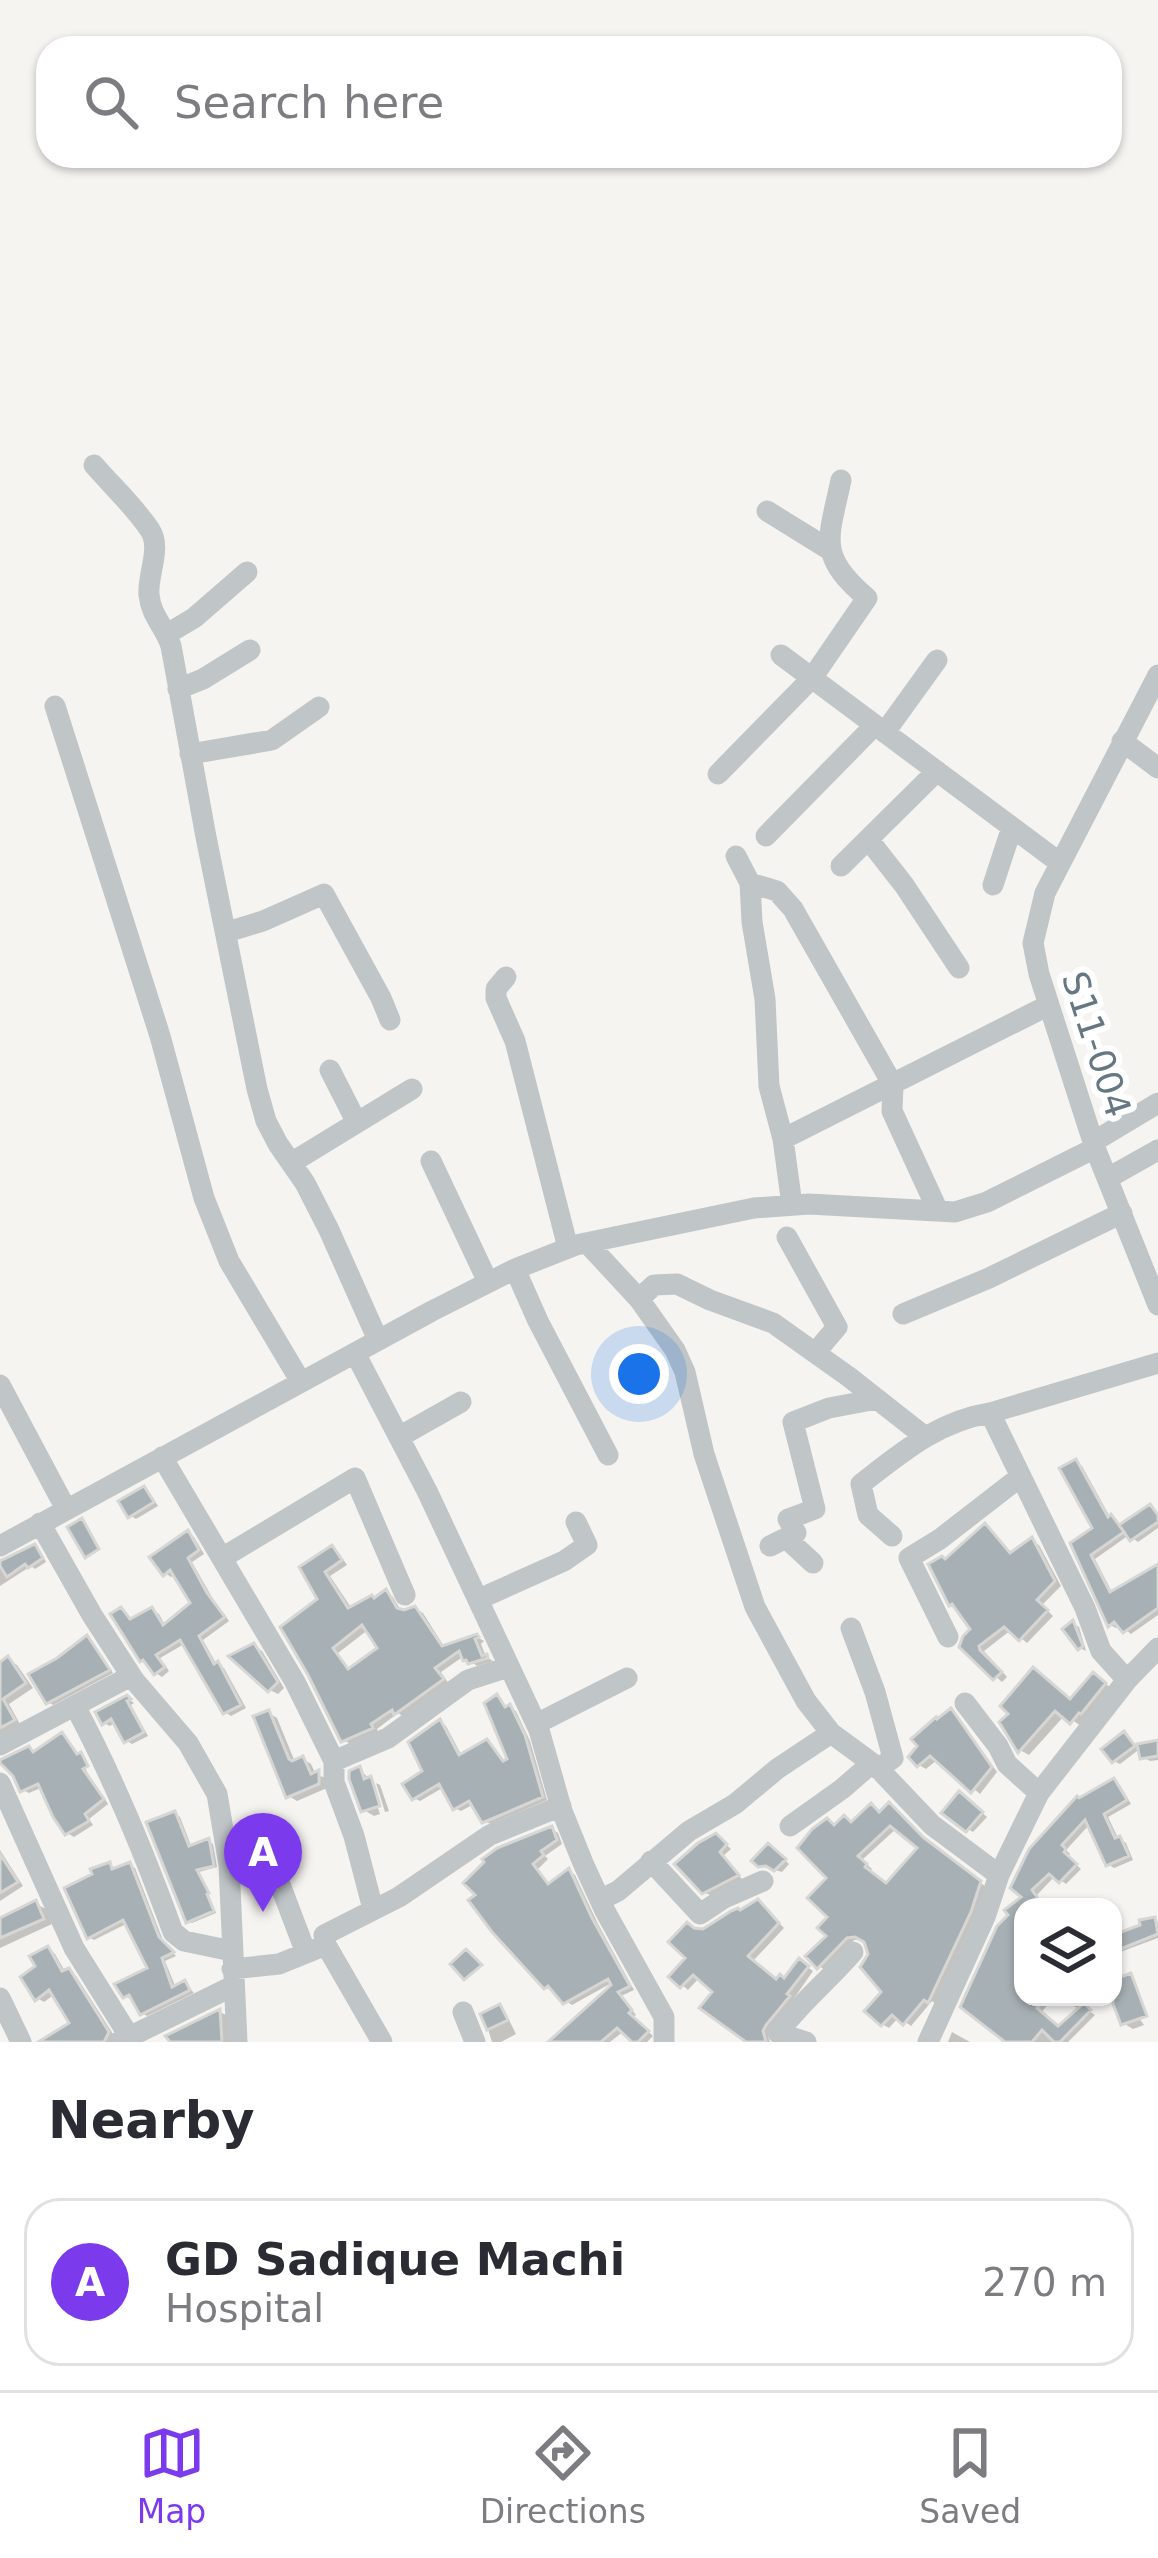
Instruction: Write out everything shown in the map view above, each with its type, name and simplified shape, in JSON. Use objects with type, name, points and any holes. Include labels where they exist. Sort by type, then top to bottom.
[{"type":"street","points":[[94,465],[153,532],[151,610],[167,634],[266,1120],[329,1230],[378,1340]]},
{"type":"street","points":[[718,774],[812,678],[867,598],[832,558],[828,542],[841,480]]},
{"type":"street","points":[[767,511],[830,550]]},
{"type":"street","points":[[167,634],[248,572]]},
{"type":"street","points":[[178,689],[250,650]]},
{"type":"street","points":[[781,655],[1060,863]]},
{"type":"street","points":[[766,836],[880,729],[937,660]]},
{"type":"street","name":"S11-004","points":[[1158,675],[1045,893],[1033,943],[1094,1145],[1158,1305]]},
{"type":"street","points":[[55,706],[160,1036],[204,1198],[230,1261],[302,1382]]},
{"type":"street","points":[[190,754],[272,740],[319,706]]},
{"type":"street","points":[[1122,741],[1158,768]]},
{"type":"street","points":[[841,866],[937,771]]},
{"type":"street","points":[[993,885],[1012,827]]},
{"type":"street","points":[[868,839],[958,968]]},
{"type":"street","points":[[736,856],[750,883],[765,999],[769,1086],[783,1139],[792,1205]]},
{"type":"street","points":[[750,883],[777,891],[793,909],[893,1085],[892,1111],[938,1211]]},
{"type":"street","points":[[227,932],[324,894],[390,1020]]},
{"type":"street","points":[[506,976],[496,989],[496,998],[514,1041],[543,1154],[578,1246],[639,1299],[675,1350],[755,1607],[806,1701],[831,1733],[875,1766],[932,1826],[999,1875]]},
{"type":"street","points":[[783,1139],[1049,1005]]},
{"type":"street","points":[[330,1070],[357,1123]]},
{"type":"street","points":[[291,1163],[412,1089]]},
{"type":"street","points":[[0,1546],[515,1269],[578,1246],[754,1208],[792,1205],[955,1212],[987,1202],[1094,1145],[1158,1103]]},
{"type":"street","points":[[1108,1178],[1158,1150]]},
{"type":"street","points":[[431,1161],[488,1282]]},
{"type":"street","points":[[903,1314],[1122,1214]]},
{"type":"street","points":[[787,1237],[837,1327],[815,1353]]},
{"type":"street","points":[[515,1269],[608,1455]]},
{"type":"street","points":[[639,1299],[654,1285],[677,1284],[773,1323],[924,1436]]},
{"type":"street","points":[[355,1353],[536,1724],[560,1805],[600,1900],[664,2017],[664,2042]]},
{"type":"street","points":[[892,1536],[868,1515],[861,1484],[924,1436],[968,1417],[1158,1363]]},
{"type":"street","points":[[0,1385],[66,1509]]},
{"type":"street","points":[[813,1563],[778,1542],[796,1533],[788,1519],[815,1509],[793,1422],[829,1408],[877,1399]]},
{"type":"street","points":[[399,1437],[461,1402]]},
{"type":"street","points":[[990,1413],[1085,1608],[1101,1651],[1127,1680]]},
{"type":"street","points":[[162,1457],[295,1682],[334,1761],[334,1782],[374,1909]]},
{"type":"street","points":[[948,1636],[909,1558],[1020,1477]]},
{"type":"street","points":[[221,1558],[355,1478],[405,1595]]},
{"type":"street","points":[[479,1599],[564,1561],[587,1545],[576,1522]]},
{"type":"street","points":[[40,1523],[131,1676],[188,1743],[218,1794],[229,1865],[237,2042]]},
{"type":"street","points":[[790,1826],[893,1758],[875,1692],[850,1628]]},
{"type":"street","points":[[928,2042],[1039,1793],[1127,1680],[1158,1648]]},
{"type":"street","points":[[334,1761],[388,1738],[468,1680],[508,1666]]},
{"type":"street","points":[[0,1745],[131,1676]]},
{"type":"street","points":[[536,1724],[627,1678]]},
{"type":"street","points":[[964,1703],[1007,1765],[1039,1793]]},
{"type":"street","points":[[75,1706],[138,1836],[173,1932],[232,1969]]},
{"type":"street","points":[[600,1900],[619,1891],[689,1831],[735,1804],[831,1733]]},
{"type":"street","points":[[0,1783],[74,1948],[124,2039],[232,1969],[280,1964],[316,1949],[324,1935],[399,1897],[490,1835],[560,1805]]},
{"type":"street","points":[[262,1837],[316,1949],[382,2042]]},
{"type":"street","points":[[651,1861],[700,1914],[763,1881]]},
{"type":"street","points":[[806,2042],[778,2033],[854,1952]]},
{"type":"street","points":[[0,1998],[21,2042]]},
{"type":"street","points":[[464,2012],[475,2042]]},
{"type":"building","points":[[1076,1459],[1108,1517],[1111,1514],[1124,1532],[1091,1555],[1110,1592],[1158,1564],[1158,1608],[1123,1633],[1114,1622],[1108,1627],[1070,1543],[1092,1528],[1059,1468]]},
{"type":"building","points":[[144,1486],[154,1502],[128,1518],[118,1501]]},
{"type":"building","points":[[1150,1504],[1158,1522],[1130,1541],[1119,1525]]},
{"type":"building","points":[[82,1518],[99,1549],[85,1558],[67,1527]]},
{"type":"building","points":[[985,1523],[1010,1553],[1032,1537],[1055,1581],[1037,1600],[1048,1610],[1019,1641],[1004,1627],[979,1646],[1002,1672],[993,1680],[959,1647],[970,1629],[949,1606],[928,1564],[942,1556],[945,1559]]},
{"type":"building","points":[[188,1530],[199,1550],[188,1558],[225,1617],[199,1636],[241,1705],[223,1714],[180,1640],[156,1655],[165,1667],[154,1675],[140,1662],[110,1614],[121,1607],[130,1619],[152,1607],[163,1625],[190,1603],[170,1570],[163,1576],[149,1557]]},
{"type":"building","points":[[35,1544],[43,1558],[7,1577],[0,1561]]},
{"type":"building","points":[[332,1545],[342,1560],[325,1572],[348,1608],[386,1589],[397,1608],[415,1606],[442,1646],[477,1634],[482,1656],[488,1658],[468,1664],[459,1651],[435,1668],[444,1679],[394,1715],[392,1710],[371,1724],[373,1728],[341,1742],[280,1627],[317,1599],[299,1567]],"holes":[[[362,1625],[377,1648],[348,1669],[333,1648]]]},
{"type":"building","points":[[1073,1620],[1083,1646],[1078,1650],[1062,1629]]},
{"type":"building","points":[[87,1635],[110,1670],[46,1704],[28,1674]]},
{"type":"building","points":[[254,1643],[278,1682],[268,1692],[228,1656]]},
{"type":"building","points":[[8,1656],[26,1683],[3,1699],[15,1720],[0,1728],[0,1662]]},
{"type":"building","points":[[1033,1667],[1070,1699],[1093,1672],[1106,1683],[1070,1724],[1055,1711],[1018,1753],[999,1722],[1008,1714],[1000,1706]]},
{"type":"building","points":[[497,1694],[505,1707],[510,1704],[525,1735],[543,1797],[482,1823],[469,1801],[453,1810],[439,1784],[412,1800],[402,1784],[422,1771],[408,1742],[440,1719],[459,1755],[487,1739],[503,1761],[507,1759],[484,1703]]},
{"type":"building","points":[[127,1695],[144,1732],[124,1743],[111,1719],[102,1725],[95,1712]]},
{"type":"building","points":[[951,1708],[992,1767],[971,1793],[930,1756],[917,1767],[908,1757],[917,1746],[911,1739]]},
{"type":"building","points":[[269,1710],[289,1759],[303,1756],[311,1774],[319,1770],[319,1784],[286,1798],[253,1716]]},
{"type":"building","points":[[1124,1731],[1135,1746],[1112,1763],[1101,1749]]},
{"type":"building","points":[[62,1732],[77,1754],[81,1752],[88,1766],[83,1769],[104,1799],[85,1814],[89,1821],[65,1835],[38,1784],[20,1792],[0,1763],[29,1746],[33,1752]]},
{"type":"building","points":[[1158,1740],[1158,1756],[1140,1759],[1137,1744]]},
{"type":"building","points":[[360,1766],[364,1779],[371,1776],[380,1806],[361,1812],[349,1779],[349,1771]]},
{"type":"building","points":[[1114,1778],[1127,1800],[1104,1814],[1129,1856],[1106,1866],[1085,1820],[1062,1845],[1077,1864],[1059,1883],[1049,1874],[1032,1890],[1038,1898],[1020,1898],[1010,1888],[1029,1849],[1079,1798]]},
{"type":"building","points":[[959,1791],[983,1812],[966,1832],[941,1813]]},
{"type":"building","points":[[889,1802],[923,1837],[981,1881],[928,2003],[924,2000],[903,2025],[892,2015],[881,2026],[864,2011],[881,1992],[860,1967],[868,1954],[864,1942],[847,1938],[817,1969],[805,1956],[826,1936],[817,1928],[827,1917],[807,1898],[826,1878],[797,1848],[827,1818],[834,1825],[844,1815],[851,1822],[871,1803],[879,1812]],"holes":[[[890,1826],[917,1848],[886,1883],[858,1856]]]},
{"type":"building","points":[[175,1811],[189,1846],[209,1838],[214,1866],[197,1870],[214,1911],[186,1923],[146,1822]]},
{"type":"building","points":[[552,1826],[557,1840],[533,1864],[548,1884],[569,1868],[630,1986],[618,1992],[632,2010],[629,2013],[649,2031],[638,2042],[617,2028],[601,2042],[548,2042],[611,1985],[608,1979],[563,2004],[548,1986],[544,1989],[468,1900],[475,1895],[463,1883],[482,1859]]},
{"type":"building","points":[[716,1833],[727,1844],[720,1852],[739,1875],[702,1894],[674,1864]]},
{"type":"building","points":[[768,1843],[786,1859],[774,1871],[751,1861]]},
{"type":"building","points":[[0,1854],[18,1882],[0,1893]]},
{"type":"building","points":[[110,1862],[112,1869],[130,1862],[159,1937],[174,1952],[162,1958],[172,1987],[185,1980],[190,1990],[140,2015],[129,1995],[123,1998],[114,1984],[147,1968],[123,1920],[87,1939],[64,1888],[92,1874],[90,1869]]},
{"type":"building","points":[[758,1899],[779,1923],[748,1956],[776,1979],[780,1974],[784,1978],[799,1958],[809,1966],[766,2025],[766,2042],[746,2042],[699,2008],[712,1992],[693,1975],[680,1988],[668,1977],[685,1958],[668,1942],[687,1922],[703,1929]]},
{"type":"building","points":[[36,1900],[44,1919],[0,1938],[0,1918]]},
{"type":"building","points":[[1014,1902],[1014,2006],[1039,2006],[1058,2026],[1081,2006],[1091,2010],[1060,2042],[1042,2030],[1032,2042],[1005,2042],[960,2007],[997,1926],[1008,1915],[1004,1910]]},
{"type":"building","points":[[1155,1917],[1158,1934],[1122,1948],[1122,1932],[1140,1925],[1139,1920]]},
{"type":"building","points":[[48,1946],[62,1971],[69,1968],[109,2032],[104,2042],[38,2042],[69,2023],[49,1990],[35,2001],[20,1977],[35,1966],[29,1956]]},
{"type":"building","points":[[466,1949],[482,1965],[464,1980],[450,1964]]},
{"type":"building","points":[[1131,1973],[1147,2016],[1121,2025],[1114,2006],[1122,2006],[1122,1976]]},
{"type":"building","points":[[500,2004],[508,2020],[487,2030],[480,2014]]},
{"type":"building","points":[[220,2009],[222,2042],[170,2042],[165,2036]]},
{"type":"place","name":"GD Sadique Machi","points":[[263,1912]]}]
